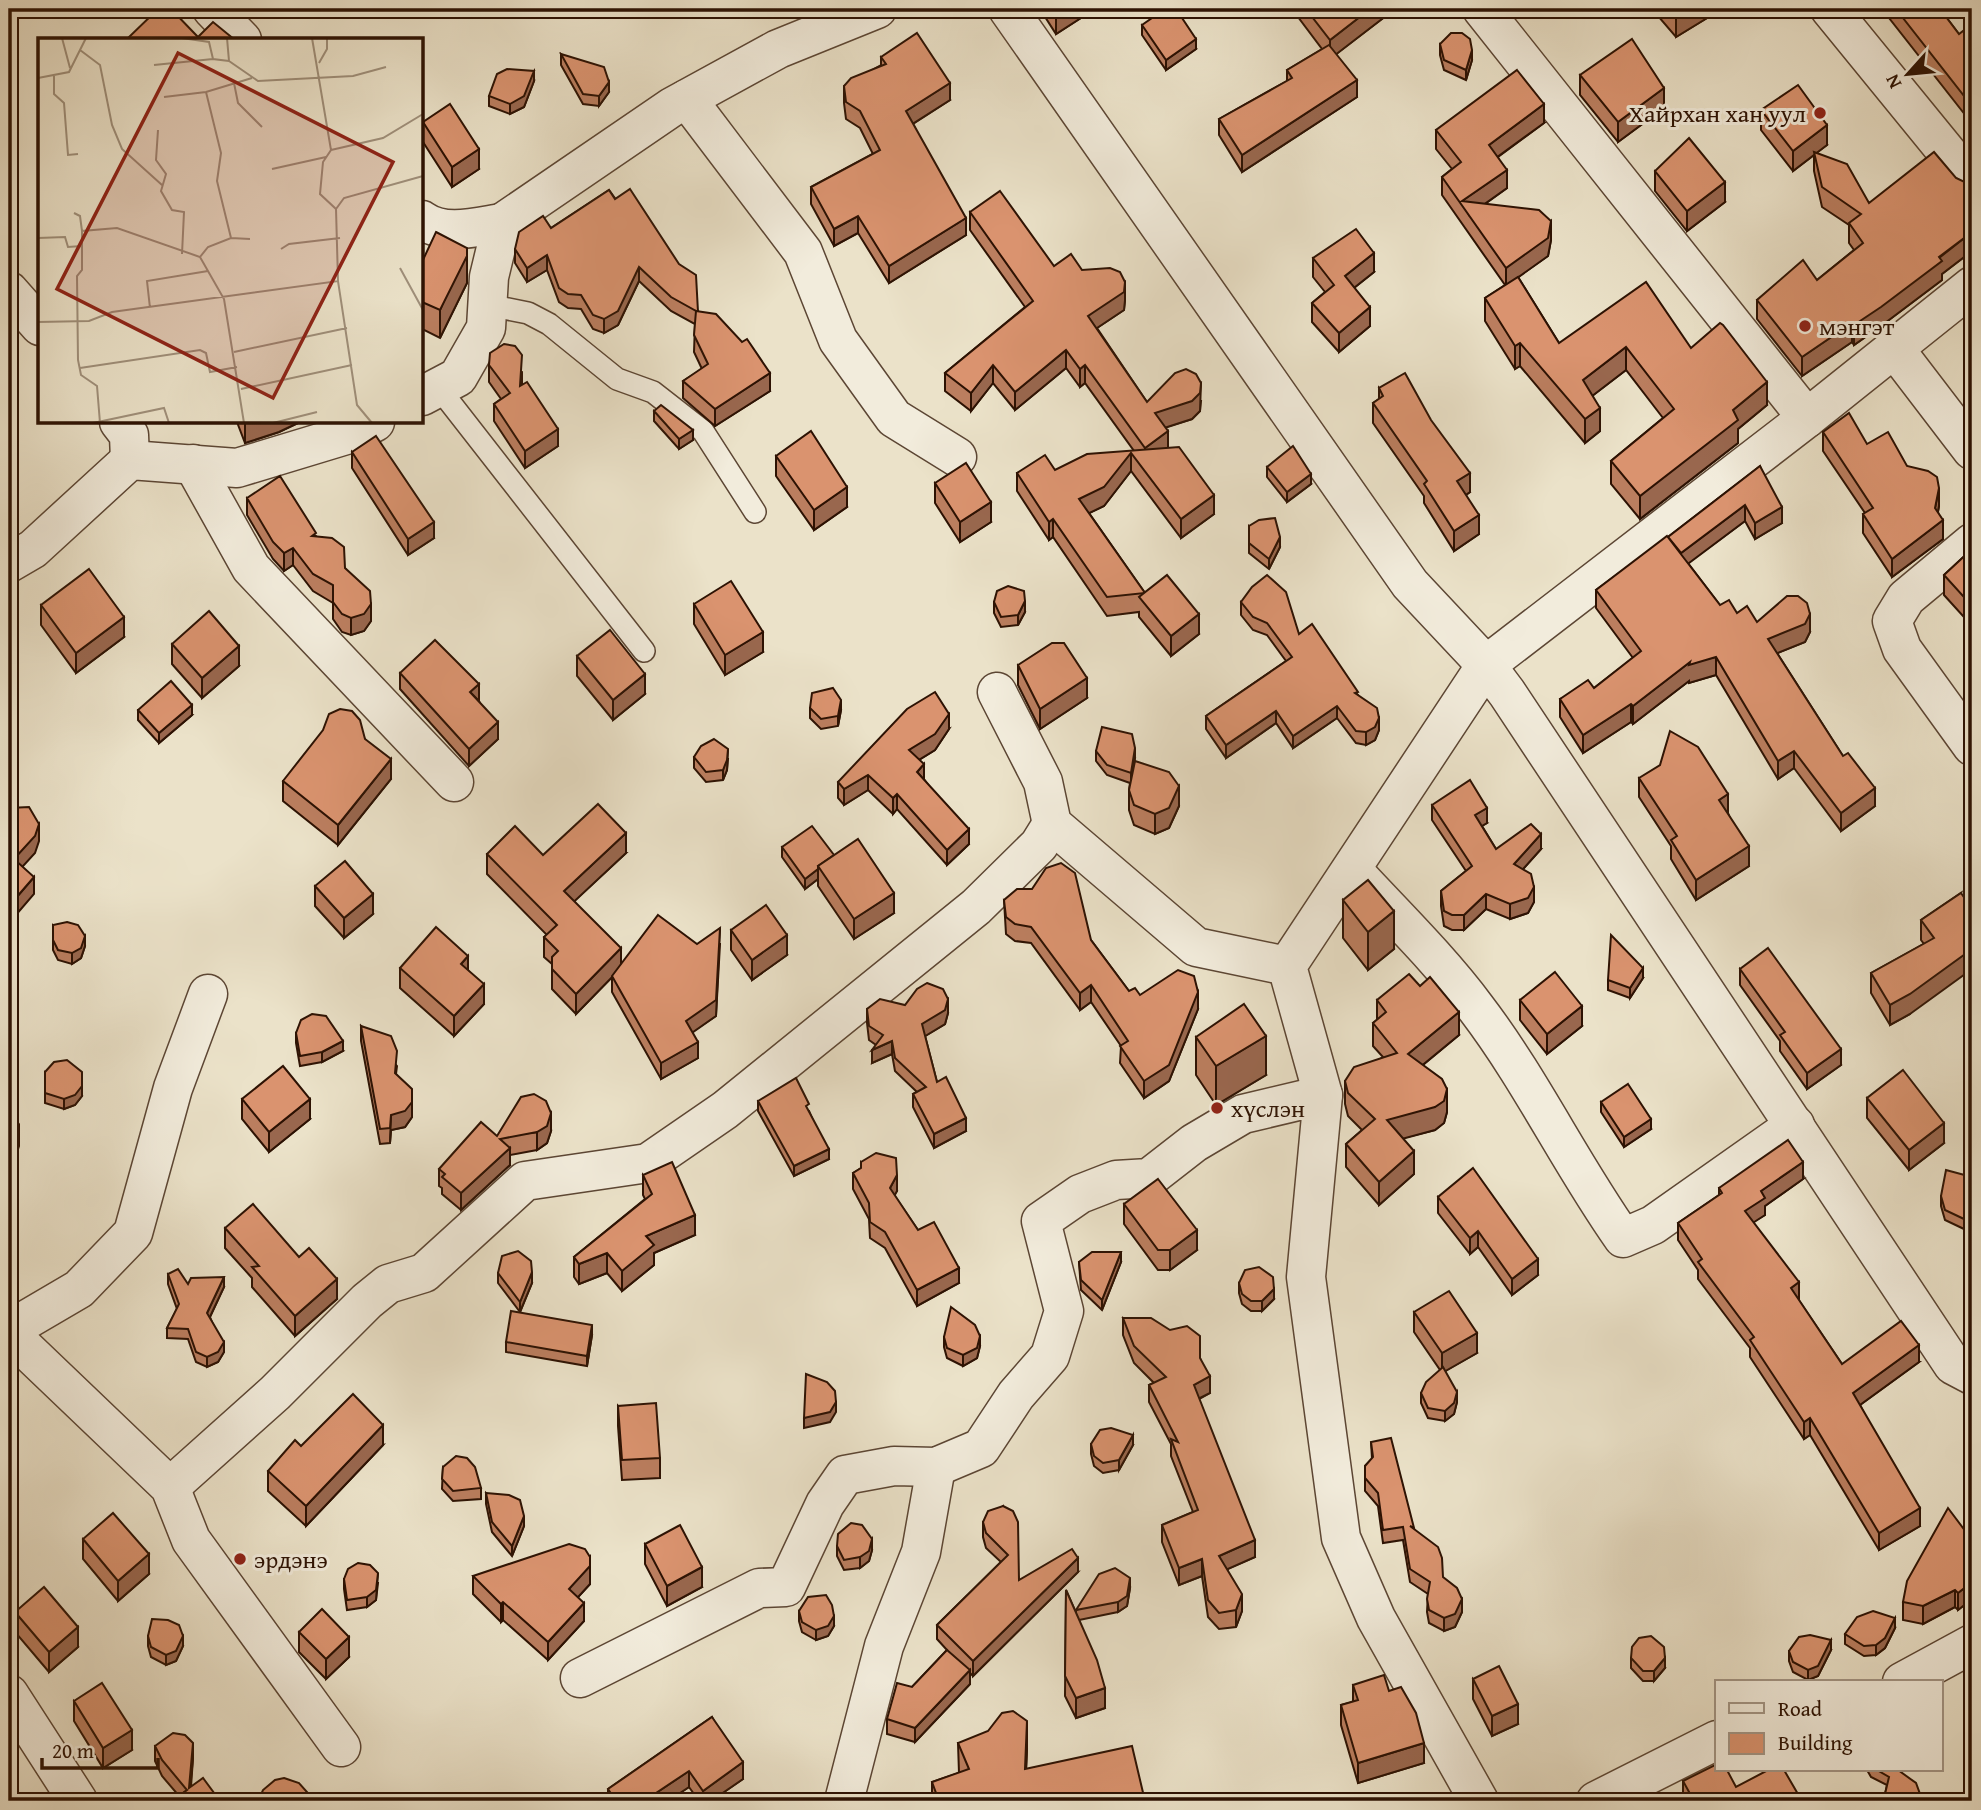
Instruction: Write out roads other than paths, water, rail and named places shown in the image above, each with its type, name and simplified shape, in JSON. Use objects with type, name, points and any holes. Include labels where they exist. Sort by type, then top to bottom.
[{"type":"street","points":[[212,9],[240,38]]},
{"type":"street","points":[[424,221],[433,228],[463,229],[502,223],[687,99],[778,49],[877,9]]},
{"type":"street","points":[[1008,9],[1410,584],[1486,665],[1953,1365],[1972,1375]]},
{"type":"street","points":[[1482,9],[1807,418]]},
{"type":"street","points":[[1830,9],[1972,183]]},
{"type":"street","points":[[687,99],[803,252],[838,340],[894,418],[957,457]]},
{"type":"street","points":[[430,392],[458,377],[486,328],[489,277],[502,223]]},
{"type":"street","points":[[1479,1801],[1376,1618],[1341,1538],[1306,1277],[1323,1095],[1287,966],[1486,665],[1807,418],[1972,286]]},
{"type":"street","points":[[9,291],[38,324]]},
{"type":"street","points":[[1894,348],[1972,450]]},
{"type":"street","points":[[121,424],[130,436],[130,460]]},
{"type":"street","points":[[9,563],[33,549],[130,460],[237,468],[356,432],[371,424]]},
{"type":"street","points":[[193,464],[251,568],[454,782]]},
{"type":"street","points":[[1972,543],[1906,598],[1892,621],[1902,649],[1972,746]]},
{"type":"street","points":[[998,692],[1043,782],[1052,824],[1196,947],[1287,966]]},
{"type":"street","points":[[170,1487],[275,1393],[367,1301],[388,1284],[424,1273],[525,1181],[648,1163],[726,1110],[976,907],[1039,845],[1052,824]]},
{"type":"street","points":[[1351,869],[1476,1007],[1530,1086],[1584,1182],[1623,1238],[1653,1225],[1794,1125]]},
{"type":"street","points":[[208,994],[173,1088],[132,1233],[79,1289],[9,1332],[170,1487],[191,1540],[341,1747]]},
{"type":"street","points":[[580,1678],[759,1588],[786,1587],[825,1504],[845,1475],[894,1466],[936,1467],[981,1448],[1016,1395],[1049,1356],[1064,1311],[1041,1221],[1092,1189],[1116,1180],[1149,1178],[1194,1143],[1243,1114],[1323,1095]]},
{"type":"street","points":[[844,1801],[884,1646],[921,1552],[936,1467]]},
{"type":"street","points":[[1906,1680],[1972,1644]]},
{"type":"street","points":[[9,1694],[78,1801]]},
{"type":"street","points":[[1611,1798],[1715,1741]]},
{"type":"lane","points":[[488,305],[528,313],[549,324],[617,379],[653,392],[703,431],[755,512]]},
{"type":"lane","points":[[430,392],[644,651]]},
{"type":"place","name":"Хайрхан хан уул","points":[[1820,113]]},
{"type":"place","name":"мэнгэт","points":[[1805,326]]},
{"type":"place","name":"хүслэн","points":[[1217,1108]]},
{"type":"place","name":"эрдэнэ","points":[[240,1559]]}]
